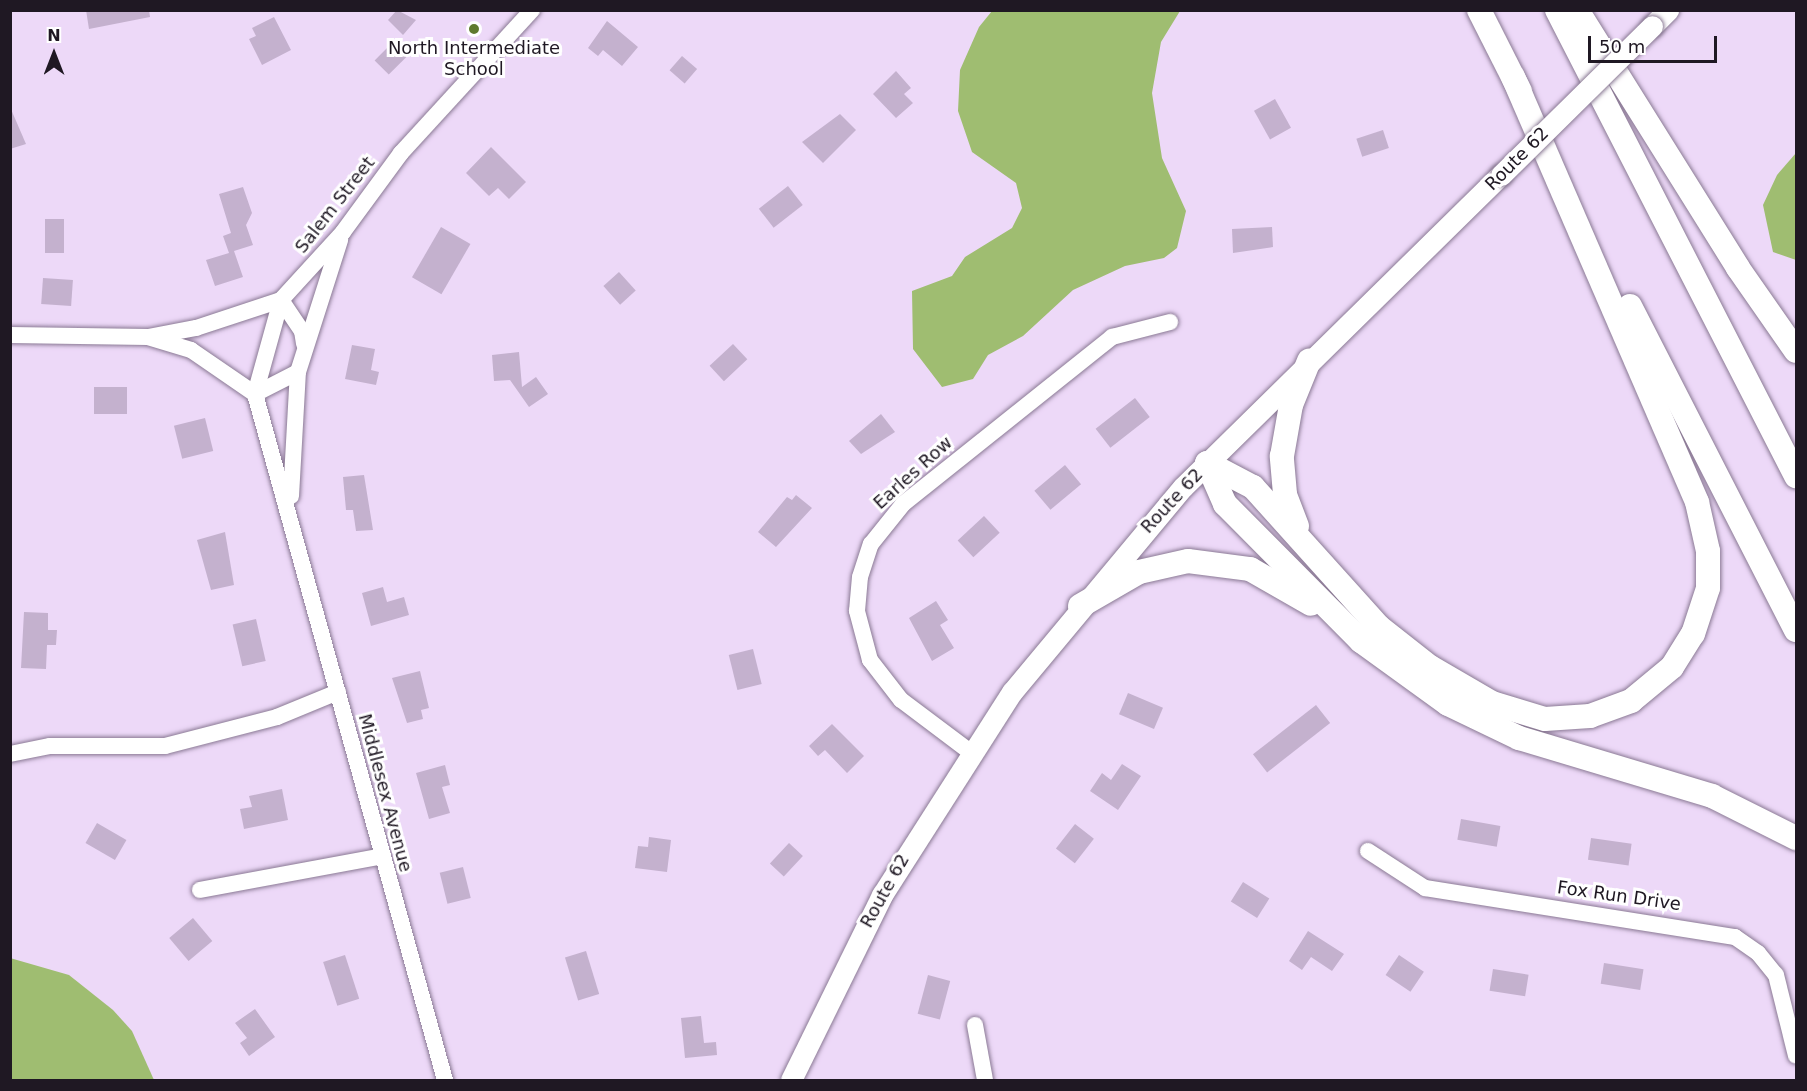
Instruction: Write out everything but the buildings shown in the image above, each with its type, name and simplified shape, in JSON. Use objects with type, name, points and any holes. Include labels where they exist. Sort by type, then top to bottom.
[{"type":"highway","points":[[1479,10],[1797,630]]},
{"type":"highway","points":[[1557,10],[1797,476]]},
{"type":"highway","points":[[1577,10],[1732,259],[1797,351]]},
{"type":"highway","points":[[1207,463],[1253,487],[1302,539],[1363,612],[1410,651],[1476,694],[1530,716],[1578,718],[1617,708],[1662,677],[1693,634],[1709,576],[1695,494],[1513,77]]},
{"type":"highway","points":[[1302,539],[1285,494],[1282,456],[1291,405],[1309,361]]},
{"type":"highway","points":[[1207,463],[1225,504],[1361,641]]},
{"type":"highway","points":[[1080,606],[1155,566],[1215,561],[1275,580],[1448,704],[1493,727],[1712,796],[1797,838]]},
{"type":"main road","name":"Route 62","points":[[791,1080],[882,895],[969,751],[1080,606],[1207,463],[1668,10]]},
{"type":"street","name":"Salem Street","points":[[10,335],[148,337],[196,328],[281,300],[343,232],[401,153],[532,10]]},
{"type":"street","name":"Middlesex Avenue","points":[[291,514],[290,442],[298,372],[304,345],[343,232]]},
{"type":"street","points":[[281,300],[302,331],[304,345]]},
{"type":"street","points":[[255,394],[281,300]]},
{"type":"street","name":"Earles Row","points":[[969,751],[901,700],[870,660],[857,611],[860,577],[871,544],[903,504],[1112,337],[1170,322]]},
{"type":"street","points":[[148,337],[191,350],[255,394]]},
{"type":"street","points":[[255,394],[298,372]]},
{"type":"street","name":"Middlesex Avenue","points":[[255,394],[291,514],[445,1080]]},
{"type":"street","points":[[10,754],[50,746],[165,746],[267,720],[338,692]]},
{"type":"street","name":"Fox Run Drive","points":[[1368,851],[1425,888],[1735,937],[1776,975],[1797,1056]]},
{"type":"street","points":[[200,890],[383,856]]},
{"type":"street","points":[[975,1025],[985,1080]]},
{"type":"green space","points":[[992,11],[1180,11],[1161,42],[1152,93],[1162,158],[1186,211],[1177,248],[1164,258],[1125,266],[1073,290],[1023,336],[988,355],[973,379],[942,387],[913,349],[912,291],[952,276],[965,257],[1012,228],[1022,208],[1016,183],[972,152],[958,111],[960,70],[979,27]]},
{"type":"green space","points":[[1796,153],[1796,260],[1773,252],[1763,205],[1777,175]]},
{"type":"green space","points":[[10,958],[69,975],[113,1010],[132,1031],[154,1080],[11,1080]]},
{"type":"place","name":"North Intermediate School","points":[[474,29]]}]
